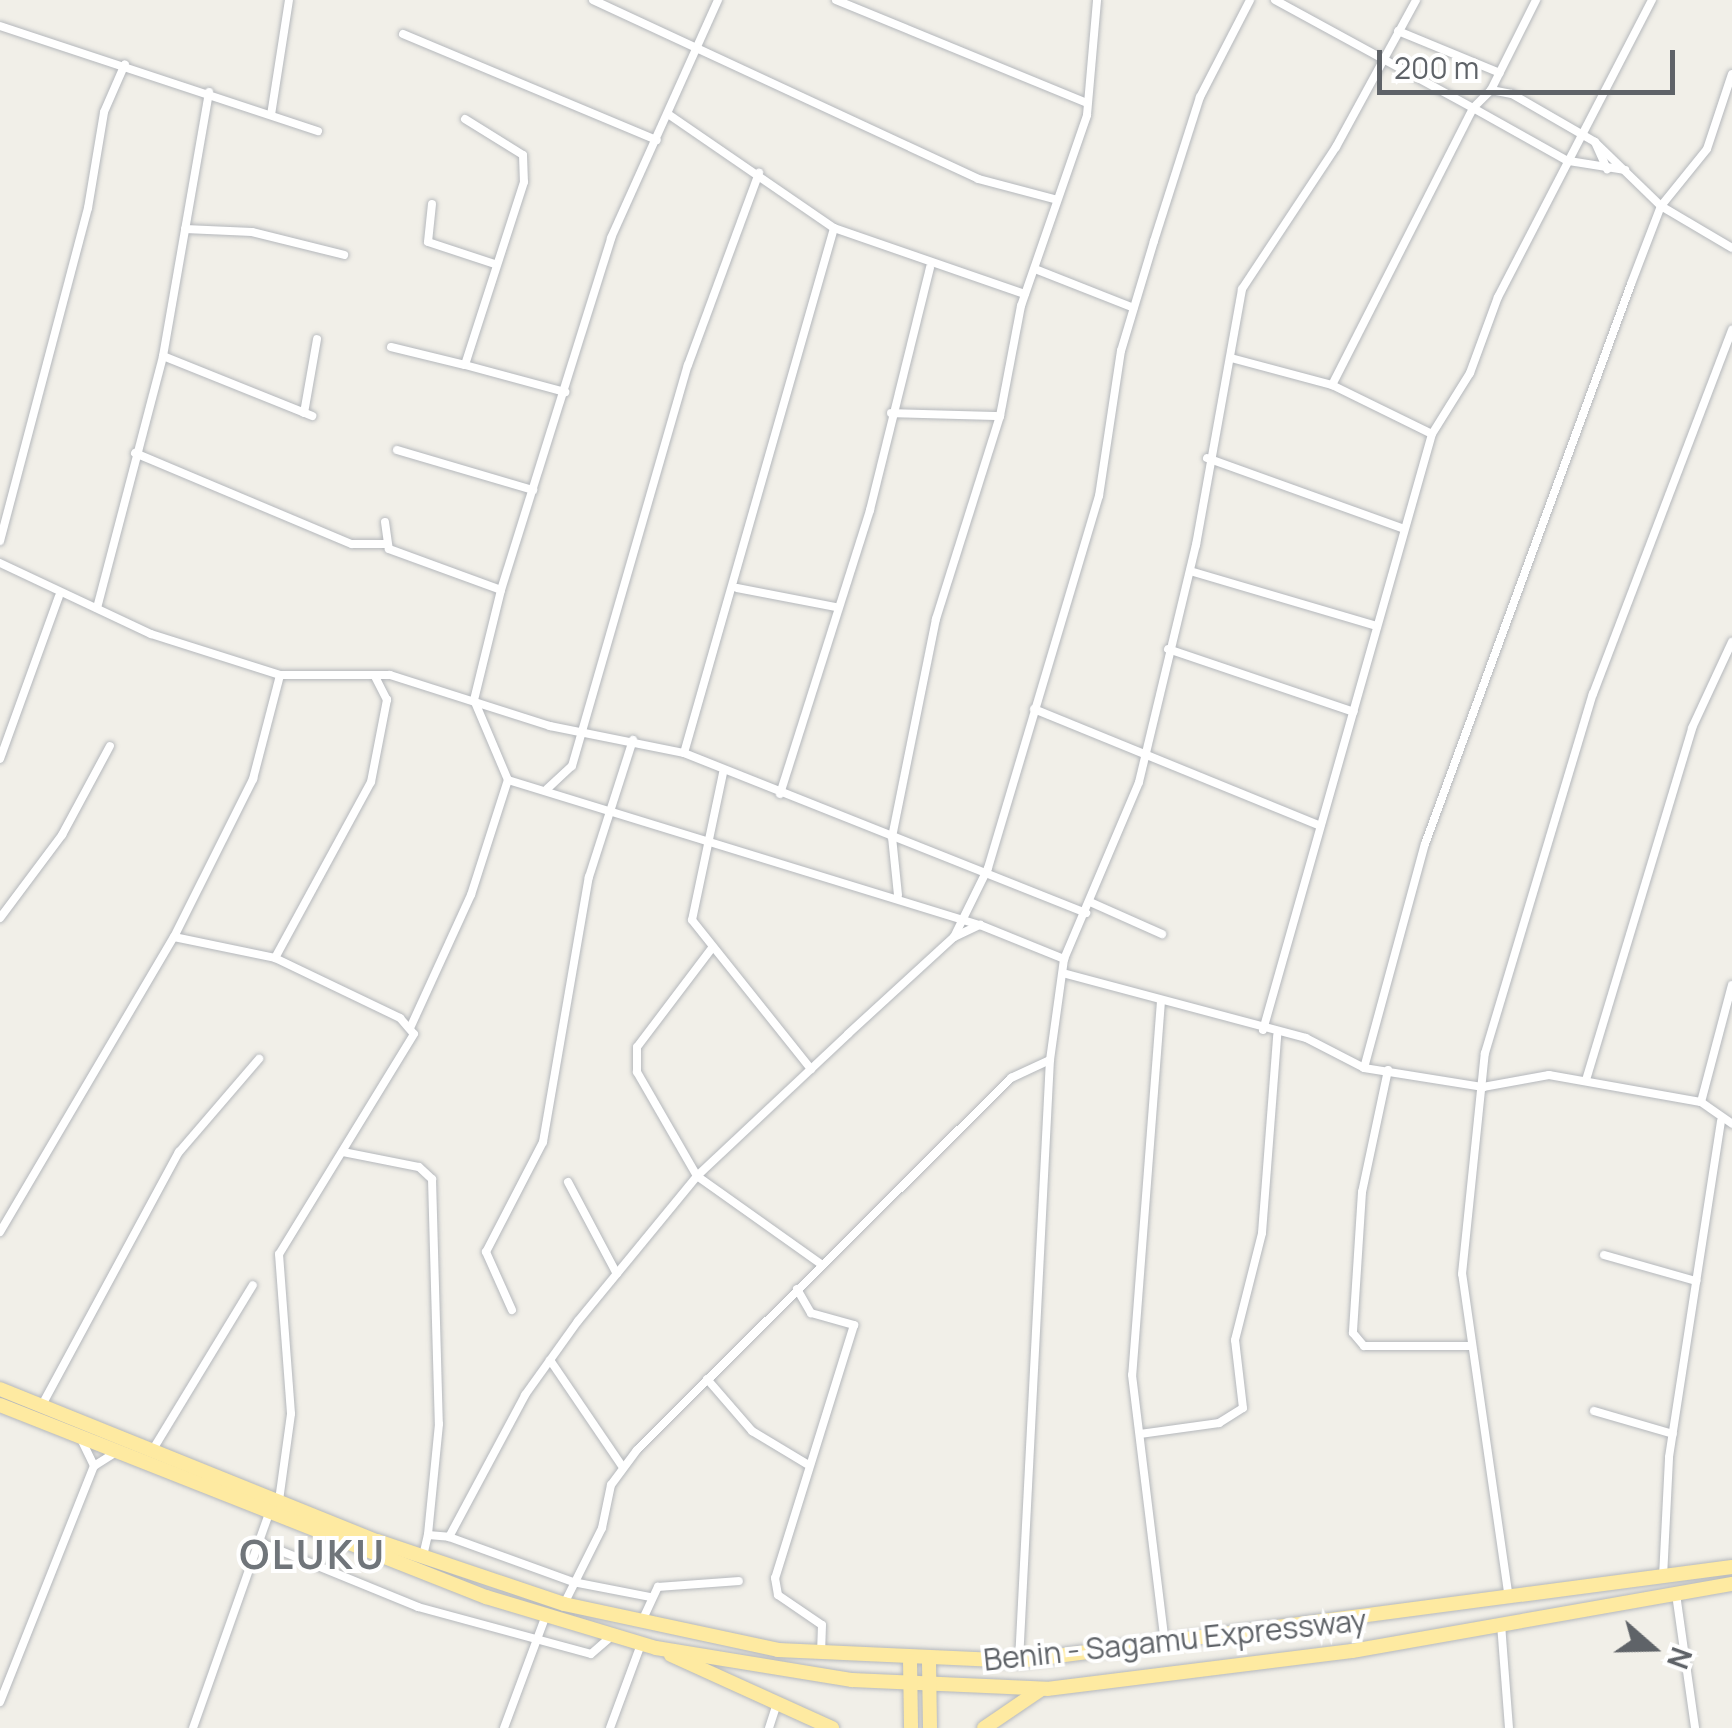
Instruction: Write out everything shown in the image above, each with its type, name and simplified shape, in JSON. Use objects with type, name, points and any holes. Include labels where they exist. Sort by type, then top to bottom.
[{"type":"highway","name":"Benin - Sagamu Expressway","points":[[0,1389],[38,1412],[152,1451],[423,1556],[564,1604],[642,1623],[821,1654],[929,1663],[1019,1662],[1510,1600],[1732,1566]]},
{"type":"highway","points":[[0,1405],[38,1412],[80,1435],[268,1516],[612,1636],[656,1648],[909,1684],[1042,1689],[1502,1624],[1676,1590],[1732,1584]]},
{"type":"highway","points":[[656,1648],[832,1728]]},
{"type":"highway","points":[[910,1662],[910,1728]]},
{"type":"highway","points":[[929,1663],[930,1728]]},
{"type":"highway","points":[[984,1728],[1042,1689]]},
{"type":"street","points":[[271,115],[289,0]]},
{"type":"street","points":[[593,0],[978,179],[1054,199]]},
{"type":"street","points":[[279,1501],[291,1414],[274,1270],[343,1152],[412,1048],[411,1026],[471,895],[508,780],[474,700],[501,590],[611,238],[718,0]]},
{"type":"street","points":[[898,895],[892,837],[952,556],[1000,416],[1025,294],[1087,103],[1096,0]]},
{"type":"street","points":[[954,938],[988,868],[1099,496],[1134,308],[1200,97],[1250,0]]},
{"type":"street","points":[[1275,0],[1568,161],[1625,170]]},
{"type":"street","points":[[1019,1662],[1050,1060],[1066,974],[1064,959],[1086,913],[1142,760],[1190,571],[1207,458],[1231,358],[1242,289],[1266,263],[1416,0]]},
{"type":"street","points":[[1332,385],[1473,108],[1491,90],[1536,0]]},
{"type":"street","points":[[1263,1030],[1432,434],[1470,373],[1580,135],[1652,0]]},
{"type":"street","points":[[842,1],[1087,103]]},
{"type":"street","points":[[0,26],[318,130]]},
{"type":"street","points":[[1398,30],[1500,73]]},
{"type":"street","points":[[403,34],[656,140]]},
{"type":"street","points":[[0,541],[80,242],[104,112],[125,64]]},
{"type":"street","points":[[1364,1068],[1425,844],[1661,206],[1700,164],[1732,74]]},
{"type":"street","points":[[1491,90],[1594,142],[1661,206],[1732,248]]},
{"type":"street","points":[[98,608],[134,453],[163,356],[209,92]]},
{"type":"street","points":[[668,114],[834,228],[930,267],[1025,294]]},
{"type":"street","points":[[465,119],[524,155],[524,182],[465,365]]},
{"type":"street","points":[[1594,142],[1607,169]]},
{"type":"street","points":[[547,790],[572,766],[578,732],[688,365],[758,173]]},
{"type":"street","points":[[432,204],[428,242],[496,264]]},
{"type":"street","points":[[684,754],[737,588],[834,228]]},
{"type":"street","points":[[185,230],[252,232],[344,256]]},
{"type":"street","points":[[780,794],[930,267]]},
{"type":"street","points":[[1035,269],[1134,308]]},
{"type":"street","points":[[1510,1600],[1462,1274],[1483,1087],[1526,898],[1593,694],[1732,330]]},
{"type":"street","points":[[163,356],[308,415],[316,339]]},
{"type":"street","points":[[392,347],[565,392]]},
{"type":"street","points":[[1231,358],[1332,385],[1432,434]]},
{"type":"street","points":[[891,413],[1000,416]]},
{"type":"street","points":[[396,450],[533,490]]},
{"type":"street","points":[[134,453],[352,544],[385,544],[501,590]]},
{"type":"street","points":[[1207,458],[1404,529]]},
{"type":"street","points":[[385,522],[385,544]]},
{"type":"street","points":[[0,564],[59,596],[280,675],[375,676],[474,700],[578,732],[632,740],[684,754],[723,773],[892,837],[988,868],[1086,913]]},
{"type":"street","points":[[1190,571],[1378,626]]},
{"type":"street","points":[[737,588],[836,607]]},
{"type":"street","points":[[0,759],[59,596]]},
{"type":"street","points":[[1586,1080],[1692,728],[1732,642]]},
{"type":"street","points":[[1168,649],[1354,712]]},
{"type":"street","points":[[0,1232],[174,937],[254,779],[280,675]]},
{"type":"street","points":[[275,958],[371,782],[387,700],[375,676]]},
{"type":"street","points":[[1034,709],[1142,760],[1320,826]]},
{"type":"street","points":[[512,1310],[486,1252],[543,1142],[589,877],[632,740]]},
{"type":"street","points":[[0,918],[3,906],[62,835],[110,746]]},
{"type":"street","points":[[723,773],[692,920],[811,1069]]},
{"type":"street","points":[[508,780],[612,806],[898,895],[1064,959]]},
{"type":"street","points":[[1090,902],[1162,934]]},
{"type":"street","points":[[449,1537],[550,1360],[698,1176],[954,938],[980,925]]},
{"type":"street","points":[[174,937],[275,958],[411,1026]]},
{"type":"street","points":[[712,948],[637,1048],[648,1102],[698,1176],[821,1264]]},
{"type":"street","points":[[1066,974],[1277,1036],[1306,1038],[1364,1068],[1483,1087],[1516,1076],[1586,1080],[1700,1102],[1732,1124]]},
{"type":"street","points":[[1700,1102],[1732,985]]},
{"type":"street","points":[[1161,1000],[1132,1375],[1166,1646]]},
{"type":"street","points":[[1140,1434],[1219,1422],[1243,1408],[1235,1340],[1262,1233],[1277,1036]]},
{"type":"street","points":[[38,1412],[179,1152],[260,1059]]},
{"type":"street","points":[[564,1604],[622,1466],[1012,1078],[1050,1060]]},
{"type":"street","points":[[1388,1070],[1362,1192],[1352,1333],[1364,1346],[1472,1346]]},
{"type":"street","points":[[1664,1576],[1673,1434],[1721,1120]]},
{"type":"street","points":[[343,1152],[418,1167],[432,1179],[439,1424],[423,1556]]},
{"type":"street","points":[[568,1182],[617,1274]]},
{"type":"street","points":[[1604,1255],[1696,1281]]},
{"type":"street","points":[[152,1451],[253,1285]]},
{"type":"street","points":[[796,1289],[811,1313],[854,1324],[807,1464],[775,1588],[822,1624],[821,1654]]},
{"type":"street","points":[[550,1360],[622,1466]]},
{"type":"street","points":[[707,1379],[752,1431],[807,1464]]},
{"type":"street","points":[[1594,1411],[1673,1434]]},
{"type":"street","points":[[80,1435],[94,1466]]},
{"type":"street","points":[[0,1702],[94,1466],[119,1450]]},
{"type":"street","points":[[193,1728],[268,1516]]},
{"type":"street","points":[[428,1536],[449,1537],[573,1582],[650,1596]]},
{"type":"street","points":[[258,1542],[418,1606],[540,1633],[591,1654],[612,1636]]},
{"type":"street","points":[[642,1623],[650,1596],[668,1583],[739,1581]]},
{"type":"street","points":[[1676,1590],[1695,1728]]},
{"type":"street","points":[[504,1728],[546,1615]]},
{"type":"street","points":[[1502,1624],[1509,1728]]},
{"type":"street","points":[[610,1728],[640,1644]]},
{"type":"street","points":[[770,1728],[777,1704]]},
{"type":"district","name":"OLUKU","points":[[313,1554]]}]
